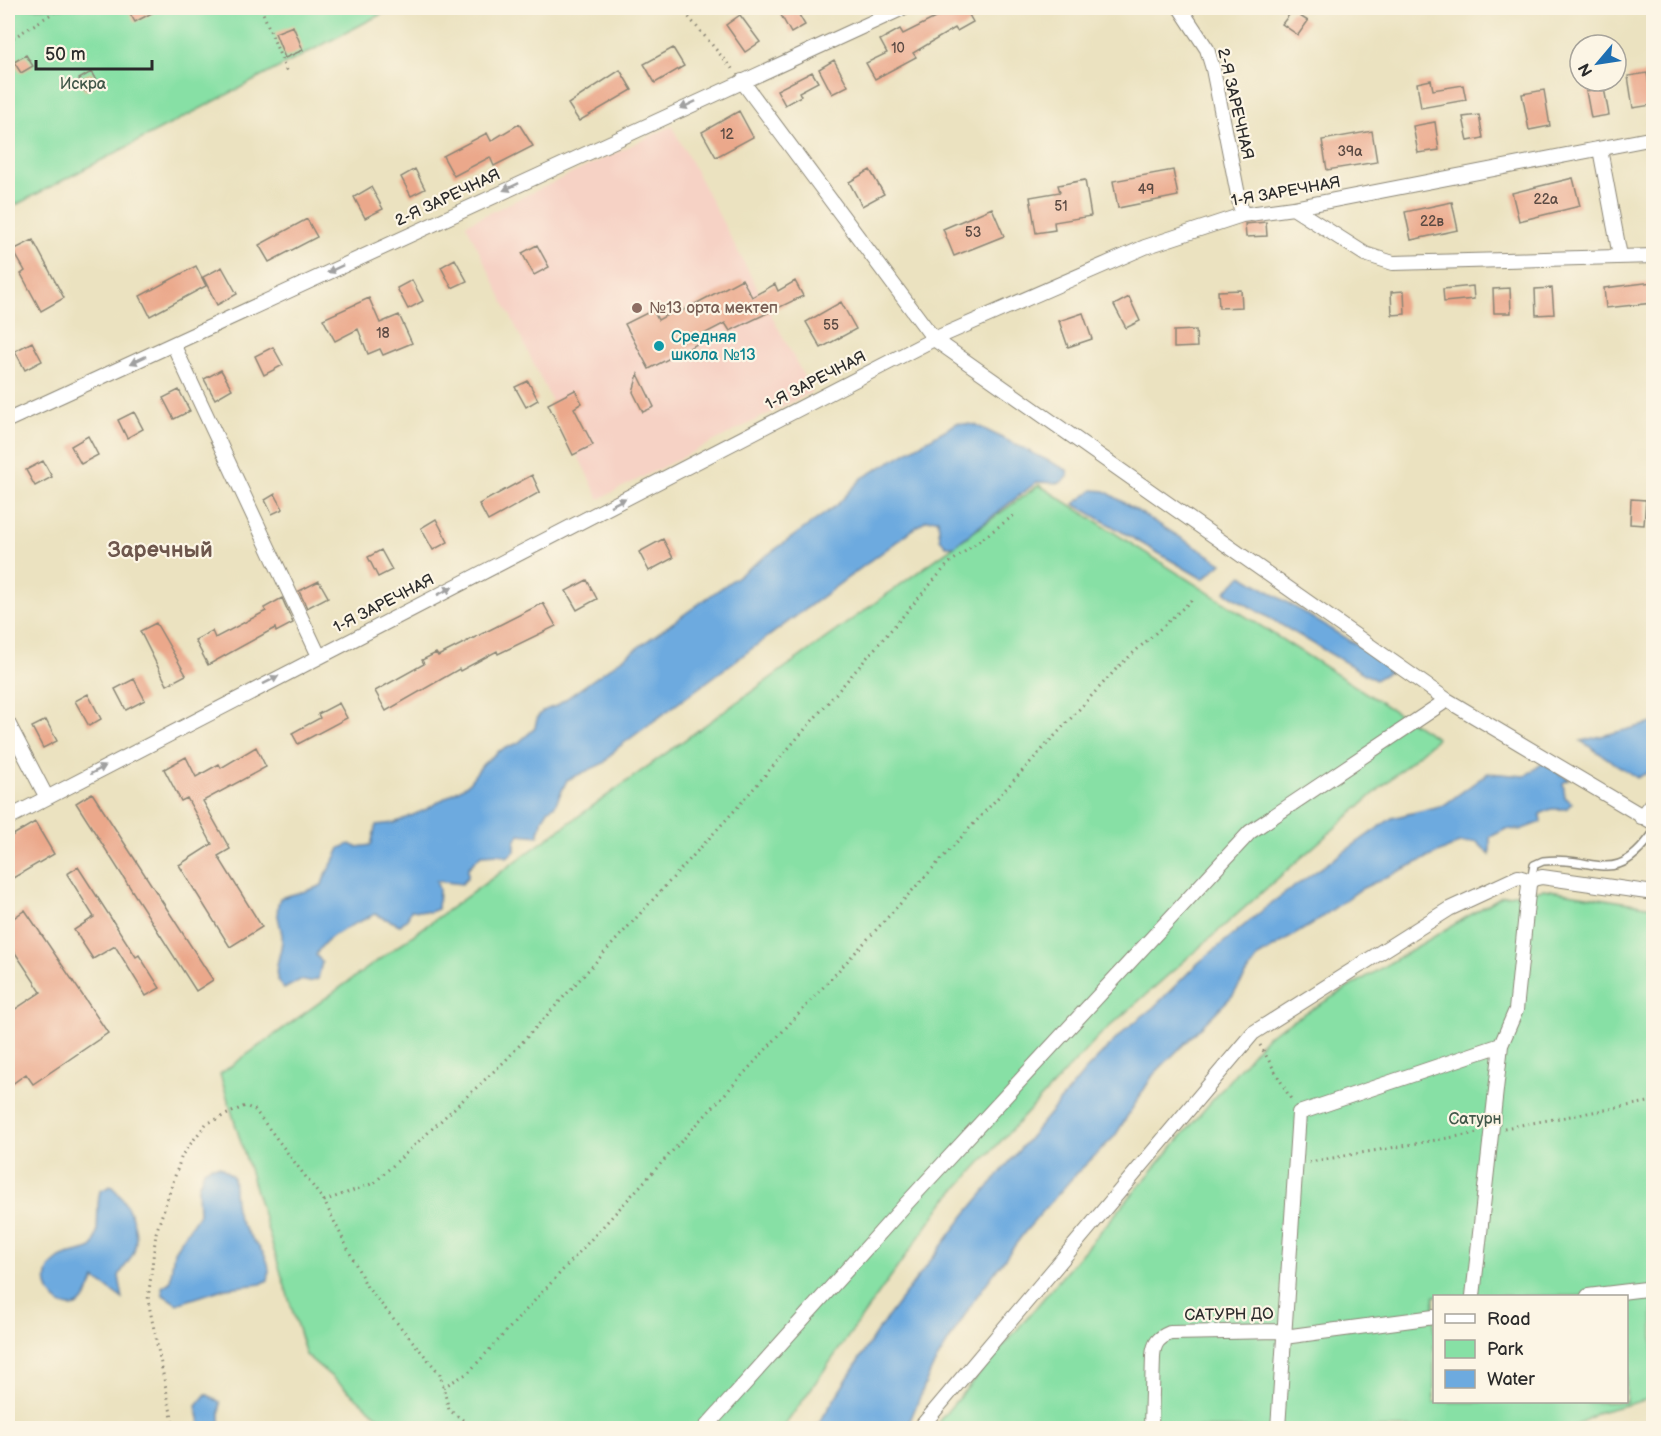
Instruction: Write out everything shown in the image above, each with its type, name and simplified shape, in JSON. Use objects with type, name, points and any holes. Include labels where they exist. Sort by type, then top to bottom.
[{"type":"street","name":"2-Я ЗАРЕЧНАЯ","points":[[8,420],[903,8]]},
{"type":"street","name":"2-Я ЗАРЕЧНАЯ","points":[[1180,8],[1207,49],[1213,69],[1242,215]]},
{"type":"street","points":[[741,81],[934,339],[1447,700],[1647,820],[1653,800]]},
{"type":"street","name":"1-Я ЗАРЕЧНАЯ","points":[[8,818],[46,796],[934,339],[1145,247],[1242,215],[1293,208],[1653,138]]},
{"type":"street","points":[[1599,149],[1620,256]]},
{"type":"street","points":[[1293,208],[1365,254],[1384,262],[1653,256]]},
{"type":"street","points":[[173,344],[319,656]]},
{"type":"street","points":[[705,1428],[905,1205],[1250,832],[1447,700]]},
{"type":"street","points":[[8,723],[46,796]]},
{"type":"street","points":[[920,1428],[1253,1033],[1449,909],[1518,877],[1531,881],[1542,877],[1653,893]]},
{"type":"street","points":[[1473,1295],[1501,1045],[1516,1010],[1526,894],[1531,881]]},
{"type":"street","points":[[1278,1428],[1299,1113],[1501,1045]]},
{"type":"street","points":[[1596,1295],[1653,1288]]},
{"type":"street","points":[[1284,1334],[1433,1317]]},
{"type":"street","name":"САТУРН ДО","points":[[1150,1428],[1154,1345],[1160,1337],[1170,1333],[1275,1329],[1284,1334]]},
{"type":"lane","points":[[1531,881],[1530,874],[1534,865],[1543,861],[1599,866],[1621,864],[1640,851],[1653,832]]},
{"type":"path","points":[[8,41],[61,8]]},
{"type":"path","points":[[261,8],[287,73]]},
{"type":"path","points":[[681,8],[741,81]]},
{"type":"path","points":[[1474,13],[1492,8]]},
{"type":"path","points":[[8,26],[13,38]]},
{"type":"path","points":[[324,1201],[374,1183],[506,1060],[735,810],[948,564],[1017,513]]},
{"type":"path","points":[[443,1387],[468,1373],[1103,683],[1193,599]]},
{"type":"path","points":[[1253,1033],[1299,1113]]},
{"type":"path","points":[[1296,1164],[1653,1101]]},
{"type":"path","points":[[174,1428],[148,1300],[156,1233],[182,1155],[206,1124],[245,1106],[255,1110],[324,1201],[367,1287],[440,1374],[449,1410],[474,1428]]},
{"type":"shaded area","name":"№13 орта мектеп","points":[[672,126],[812,392],[599,499],[466,224]]},
{"type":"green space","name":"Искра","points":[[8,8],[393,8],[8,209]]},
{"type":"green space","points":[[1039,485],[1437,738],[1099,1036],[944,1202],[783,1428],[392,1428],[306,1355],[220,1074]]},
{"type":"green space","name":"Сатурн","points":[[1544,889],[1653,907],[1653,1398],[1599,1412],[1572,1428],[933,1428],[1267,1036],[1502,896]]},
{"type":"water","points":[[957,423],[976,425],[1067,470],[1068,477],[1060,483],[1037,482],[954,546],[946,546],[940,539],[938,519],[926,520],[616,749],[604,763],[567,780],[555,805],[543,818],[538,836],[519,834],[515,842],[515,851],[507,857],[499,854],[481,855],[468,868],[468,877],[462,884],[436,881],[439,889],[438,909],[430,912],[411,910],[407,919],[400,925],[375,914],[342,930],[327,941],[316,955],[322,962],[318,979],[309,982],[300,980],[284,989],[279,983],[276,970],[282,942],[277,912],[280,898],[322,885],[340,848],[350,844],[357,847],[371,845],[376,825],[394,823],[425,810],[467,785],[483,764],[499,751],[518,743],[535,728],[537,719],[544,711],[556,706],[837,505],[862,478]]},
{"type":"water","points":[[1093,490],[1105,491],[1222,563],[1203,579],[1074,504]]},
{"type":"water","points":[[1242,575],[1378,658],[1391,671],[1375,680],[1225,592]]},
{"type":"water","points":[[1653,723],[1653,770],[1637,778],[1581,741]]},
{"type":"water","points":[[1543,763],[1569,779],[1563,783],[1565,797],[1572,803],[1566,809],[1551,809],[1540,814],[1541,822],[1520,830],[1506,829],[1490,837],[1490,855],[1477,842],[1459,843],[1361,889],[1312,924],[1258,957],[1233,995],[1153,1075],[1115,1136],[1073,1177],[1024,1233],[974,1300],[932,1368],[907,1428],[816,1428],[878,1330],[965,1215],[1086,1070],[1126,1029],[1154,1007],[1197,964],[1274,901],[1392,818],[1444,805],[1488,773],[1525,776]]},
{"type":"water","points":[[211,1166],[220,1166],[233,1177],[237,1214],[243,1227],[268,1262],[268,1280],[261,1284],[226,1288],[177,1304],[163,1295],[162,1287],[170,1282],[174,1251],[199,1214],[198,1187],[204,1170]]},
{"type":"water","points":[[111,1186],[127,1207],[136,1234],[133,1255],[119,1276],[123,1299],[95,1279],[85,1299],[77,1306],[69,1307],[60,1304],[48,1288],[46,1279],[49,1269],[60,1258],[92,1248],[96,1235],[100,1191]]},
{"type":"water","points":[[206,1394],[220,1402],[220,1420],[223,1428],[199,1428],[200,1422],[196,1406]]},
{"type":"building","points":[[127,8],[161,8],[135,22]]},
{"type":"building","points":[[777,8],[795,8],[805,25],[791,33]]},
{"type":"building","points":[[955,8],[965,8],[973,22],[957,31],[955,28],[913,53],[916,57],[875,79],[866,63],[887,53],[880,40],[900,29],[903,34]]},
{"type":"building","points":[[1292,11],[1308,21],[1298,35],[1282,24]]},
{"type":"building","points":[[740,15],[760,42],[745,52],[726,25]]},
{"type":"building","points":[[293,26],[303,50],[285,58],[275,33]]},
{"type":"building","points":[[673,48],[684,66],[655,83],[644,64]]},
{"type":"building","points":[[26,55],[33,66],[21,73],[14,62]]},
{"type":"building","points":[[834,60],[848,86],[832,94],[819,69]]},
{"type":"building","points":[[620,70],[632,90],[579,121],[568,104]]},
{"type":"building","points":[[91,72],[98,83],[85,91],[79,79]]},
{"type":"building","points":[[812,72],[818,82],[799,92],[801,96],[785,105],[777,90]]},
{"type":"building","points":[[1647,73],[1652,105],[1633,108],[1628,76]]},
{"type":"building","points":[[1431,80],[1433,90],[1463,85],[1466,100],[1421,108],[1417,83]]},
{"type":"building","points":[[1544,90],[1550,126],[1529,130],[1522,94]]},
{"type":"building","points":[[1586,93],[1605,93],[1609,115],[1591,118]]},
{"type":"building","points":[[739,111],[753,137],[716,157],[702,132]]},
{"type":"building","points":[[1479,115],[1483,138],[1468,141],[1463,117]]},
{"type":"building","points":[[1435,122],[1439,150],[1418,153],[1413,126]]},
{"type":"building","points":[[519,124],[533,146],[494,166],[490,157],[454,176],[443,156],[487,133],[491,141]]},
{"type":"building","points":[[1372,131],[1377,162],[1327,170],[1322,140]]},
{"type":"building","points":[[415,169],[425,189],[411,196],[401,177]]},
{"type":"building","points":[[870,170],[884,194],[862,206],[849,182]]},
{"type":"building","points":[[1173,170],[1178,196],[1118,208],[1113,181]]},
{"type":"building","points":[[1573,178],[1580,206],[1519,221],[1512,193]]},
{"type":"building","points":[[1085,180],[1091,216],[1054,222],[1055,230],[1036,233],[1030,197],[1060,192],[1058,185]]},
{"type":"building","points":[[371,187],[383,209],[365,218],[354,197]]},
{"type":"building","points":[[1452,202],[1458,230],[1411,240],[1405,212]]},
{"type":"building","points":[[992,208],[1004,236],[954,256],[943,229]]},
{"type":"building","points":[[307,219],[317,237],[269,262],[259,245]]},
{"type":"building","points":[[1266,222],[1267,236],[1246,237],[1245,224]]},
{"type":"building","points":[[33,240],[64,298],[41,311],[21,274],[25,271],[13,250]]},
{"type":"building","points":[[537,245],[549,267],[534,275],[522,253]]},
{"type":"building","points":[[455,259],[467,281],[452,288],[441,267]]},
{"type":"building","points":[[196,266],[206,286],[150,316],[140,296]]},
{"type":"building","points":[[222,267],[237,294],[217,305],[203,277]]},
{"type":"building","name":"Средняя школа №13","points":[[742,279],[752,297],[775,284],[778,291],[795,281],[803,296],[730,331],[725,323],[696,338],[699,343],[649,369],[625,324],[653,310],[658,320],[680,308],[682,311]]},
{"type":"building","points":[[412,280],[423,301],[408,309],[397,288]]},
{"type":"building","points":[[1653,282],[1653,303],[1606,308],[1604,288]]},
{"type":"building","points":[[1473,286],[1474,299],[1444,302],[1443,289]]},
{"type":"building","points":[[1510,288],[1511,313],[1494,313],[1493,289]]},
{"type":"building","points":[[1552,288],[1554,314],[1536,315],[1535,289]]},
{"type":"building","points":[[1241,290],[1242,307],[1219,308],[1218,291]]},
{"type":"building","points":[[1404,291],[1405,314],[1392,315],[1391,292]]},
{"type":"building","points":[[1129,297],[1140,321],[1126,328],[1114,305]]},
{"type":"building","points":[[369,298],[380,323],[399,315],[412,343],[383,355],[380,349],[368,354],[358,329],[335,341],[323,319]]},
{"type":"building","points":[[841,302],[856,329],[821,348],[806,322]]},
{"type":"building","points":[[1083,313],[1092,339],[1068,347],[1059,321]]},
{"type":"building","points":[[1196,330],[1197,347],[1174,348],[1174,331]]},
{"type":"building","points":[[32,342],[42,361],[25,370],[15,351]]},
{"type":"building","points":[[273,347],[283,365],[264,375],[255,356]]},
{"type":"building","points":[[221,370],[232,389],[215,399],[204,379]]},
{"type":"building","points":[[638,374],[654,407],[643,412],[633,392]]},
{"type":"building","points":[[528,381],[538,400],[526,407],[515,387]]},
{"type":"building","points":[[179,390],[190,411],[174,419],[163,398]]},
{"type":"building","points":[[575,390],[582,403],[574,408],[593,445],[573,455],[548,404]]},
{"type":"building","points":[[134,412],[143,429],[127,438],[118,420]]},
{"type":"building","points":[[88,436],[98,455],[81,464],[71,446]]},
{"type":"building","points":[[43,461],[52,477],[35,486],[26,470]]},
{"type":"building","points":[[532,475],[540,492],[488,521],[479,504]]},
{"type":"building","points":[[275,494],[283,509],[272,514],[265,500]]},
{"type":"building","points":[[1631,499],[1646,500],[1644,525],[1630,524]]},
{"type":"building","points":[[436,519],[448,542],[433,550],[421,528]]},
{"type":"building","points":[[663,539],[673,558],[649,571],[639,552]]},
{"type":"building","points":[[381,550],[392,570],[378,577],[368,557]]},
{"type":"building","points":[[587,580],[597,599],[577,610],[566,591]]},
{"type":"building","points":[[319,581],[328,597],[307,608],[299,591]]},
{"type":"building","points":[[282,598],[293,623],[276,632],[275,628],[208,665],[195,640],[212,631],[215,638],[266,611],[264,608]]},
{"type":"building","points":[[543,603],[556,626],[498,654],[497,651],[460,671],[459,669],[386,711],[375,691],[424,664],[422,660],[436,653],[438,656]]},
{"type":"building","points":[[156,623],[186,675],[167,685],[140,631]]},
{"type":"building","points":[[134,679],[145,700],[126,710],[115,689]]},
{"type":"building","points":[[88,694],[101,719],[89,726],[75,701]]},
{"type":"building","points":[[339,703],[347,718],[298,744],[292,733],[320,718],[318,714]]},
{"type":"building","points":[[46,720],[57,741],[43,748],[32,727]]},
{"type":"building","points":[[256,747],[266,767],[203,801],[230,849],[218,856],[262,927],[230,947],[179,865],[212,844],[187,798],[181,801],[164,769],[186,757],[196,777],[219,764],[221,768]]},
{"type":"building","points":[[92,793],[213,980],[196,991],[76,803]]},
{"type":"building","points":[[35,822],[54,854],[8,881],[8,838]]},
{"type":"building","points":[[78,867],[136,957],[139,955],[160,988],[146,996],[115,946],[93,959],[74,930],[94,917],[67,874]]},
{"type":"building","points":[[25,910],[108,1033],[33,1084],[26,1074],[8,1087],[8,1014],[41,992],[8,942],[8,922]]},
{"type":"place","name":"№13 орта мектеп","points":[[637,308]]},
{"type":"place","name":"Средняя школа №13","points":[[659,346]]},
{"type":"district","name":"Заречный","points":[[160,550]]}]
